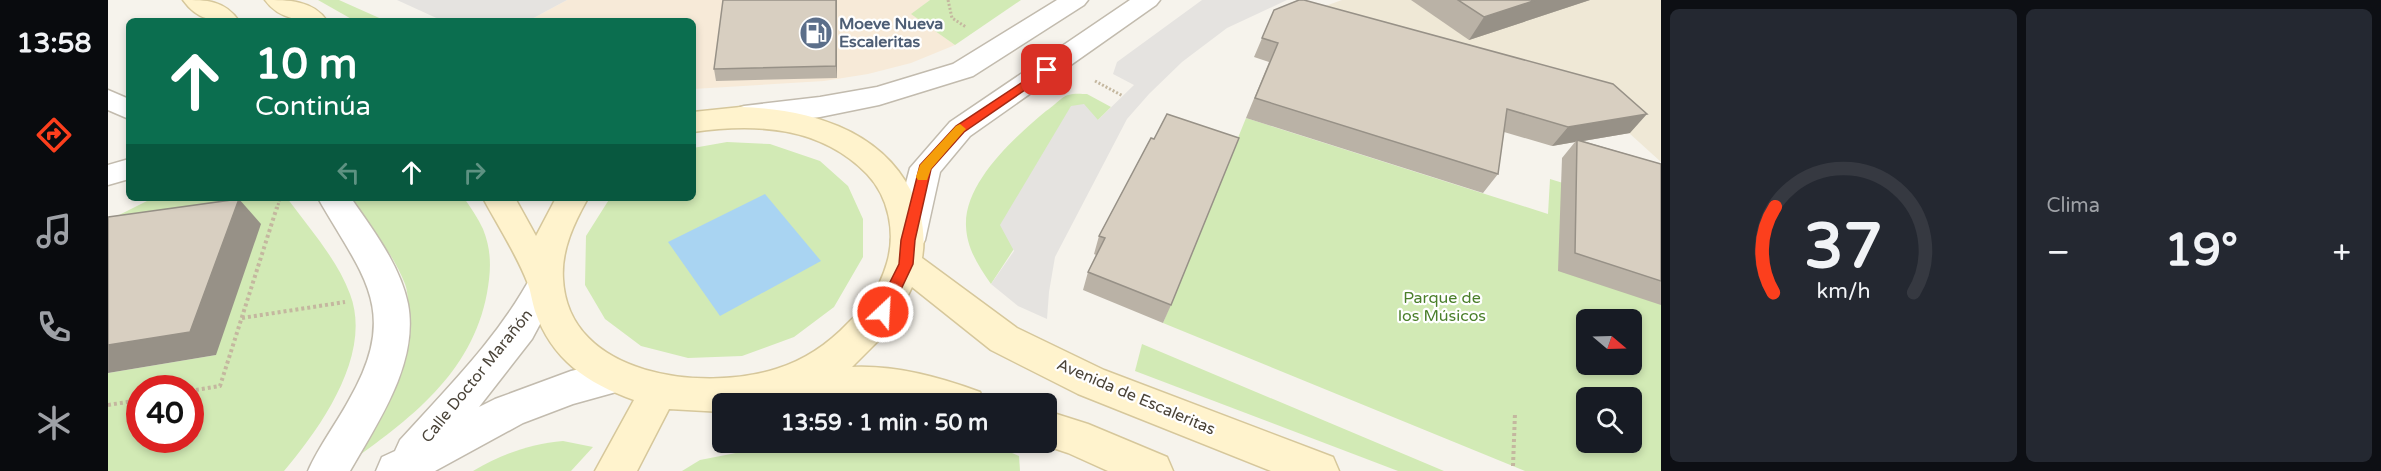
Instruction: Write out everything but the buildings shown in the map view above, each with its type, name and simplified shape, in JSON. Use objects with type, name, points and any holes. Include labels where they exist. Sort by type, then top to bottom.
[{"type":"street","points":[[278,0],[309,18]]},
{"type":"street","points":[[696,122],[879,96],[963,70],[1075,0]]},
{"type":"street","points":[[776,386],[838,356],[883,312],[907,252],[925,168],[960,129],[1147,0]]},
{"type":"street","points":[[744,116],[806,123],[858,148],[879,166],[895,188],[904,213],[907,252]]},
{"type":"street","points":[[328,471],[376,390],[391,340],[390,304],[387,296],[369,251],[336,201]]},
{"type":"street","points":[[502,201],[545,283],[556,319],[578,352],[614,377],[659,392],[718,397],[776,386],[858,383],[903,387],[925,393]]},
{"type":"street","points":[[545,283],[547,250],[558,219],[570,201]]},
{"type":"street","name":"Avenida de Escaleritas","points":[[907,252],[1004,339],[1091,382],[1319,471]]},
{"type":"street","name":"Calle Doctor Marañón","points":[[400,468],[517,332],[534,308],[545,283]]},
{"type":"street","name":"Calle Doctor Marañón","points":[[400,468],[509,411],[571,388],[614,377]]},
{"type":"street","points":[[615,471],[659,392]]},
{"type":"street","points":[[1057,432],[1154,471]]},
{"type":"lane","points":[[108,99],[126,108]]},
{"type":"lane","points":[[108,175],[126,170]]},
{"type":"path","points":[[1095,81],[1123,96]]},
{"type":"path","points":[[204,389],[220,386],[279,201]]},
{"type":"path","points":[[242,318],[387,296]]},
{"type":"path","points":[[108,405],[126,402]]},
{"type":"path","points":[[1513,466],[1515,413]]},
{"type":"shaded area","points":[[397,0],[567,0],[534,18],[436,18]]},
{"type":"shaded area","name":"Moeve Nueva Escaleritas","points":[[567,0],[930,0],[912,14],[955,45],[911,63],[868,74],[824,81],[696,89],[696,18],[534,18]]},
{"type":"shaded area","points":[[1202,0],[1287,0],[1227,28],[1182,62],[1127,119],[1055,257],[1047,319],[1018,306],[991,284],[1014,251],[1000,225],[1071,106],[1084,104],[1098,120],[1134,85],[1113,74],[1117,62]]},
{"type":"shaded area","points":[[1342,0],[1661,0],[1661,162],[1586,94],[1303,14]]},
{"type":"green space","points":[[318,0],[339,0],[379,18],[350,18]]},
{"type":"green space","points":[[930,0],[1021,0],[955,45],[911,14]]},
{"type":"green space","points":[[1087,94],[1111,107],[1098,120],[991,284],[974,257],[968,242],[966,226],[973,193],[994,161],[1034,121],[1065,96]]},
{"type":"green space","name":"Parque de los Músicos","points":[[1246,118],[1548,214],[1550,179],[1661,213],[1661,471],[1525,471],[1163,323]]},
{"type":"green space","points":[[727,142],[770,144],[820,161],[848,186],[863,219],[863,257],[834,307],[794,337],[742,356],[688,358],[641,346],[605,319],[585,285],[586,236],[608,201],[696,201],[696,147]]},
{"type":"green space","points":[[147,201],[289,201],[338,268],[350,294],[355,317],[355,341],[349,365],[340,388],[327,411],[284,471],[108,471],[108,373],[216,355],[115,217]]},
{"type":"green space","points":[[352,201],[466,201],[483,229],[488,245],[490,269],[487,293],[479,322],[468,348],[452,371],[414,412],[346,465],[389,375],[405,325],[408,302],[405,284],[380,240]]},
{"type":"green space","points":[[1142,344],[1444,471],[1398,471],[1135,371]]},
{"type":"green space","points":[[563,441],[593,447],[571,471],[473,471],[516,451]]},
{"type":"green space","points":[[736,453],[1012,453],[1019,456],[1020,471],[682,471],[700,460]]},
{"type":"water","points":[[765,194],[821,261],[720,316],[668,242]]},
{"type":"slow traffic","points":[[923,177],[925,168],[960,129]]},
{"type":"place","name":"Moeve Nueva Escaleritas","points":[[816,33]]},
{"type":"route","points":[[883,312],[906,264],[908,240],[925,168],[960,129],[1047,70]]}]
